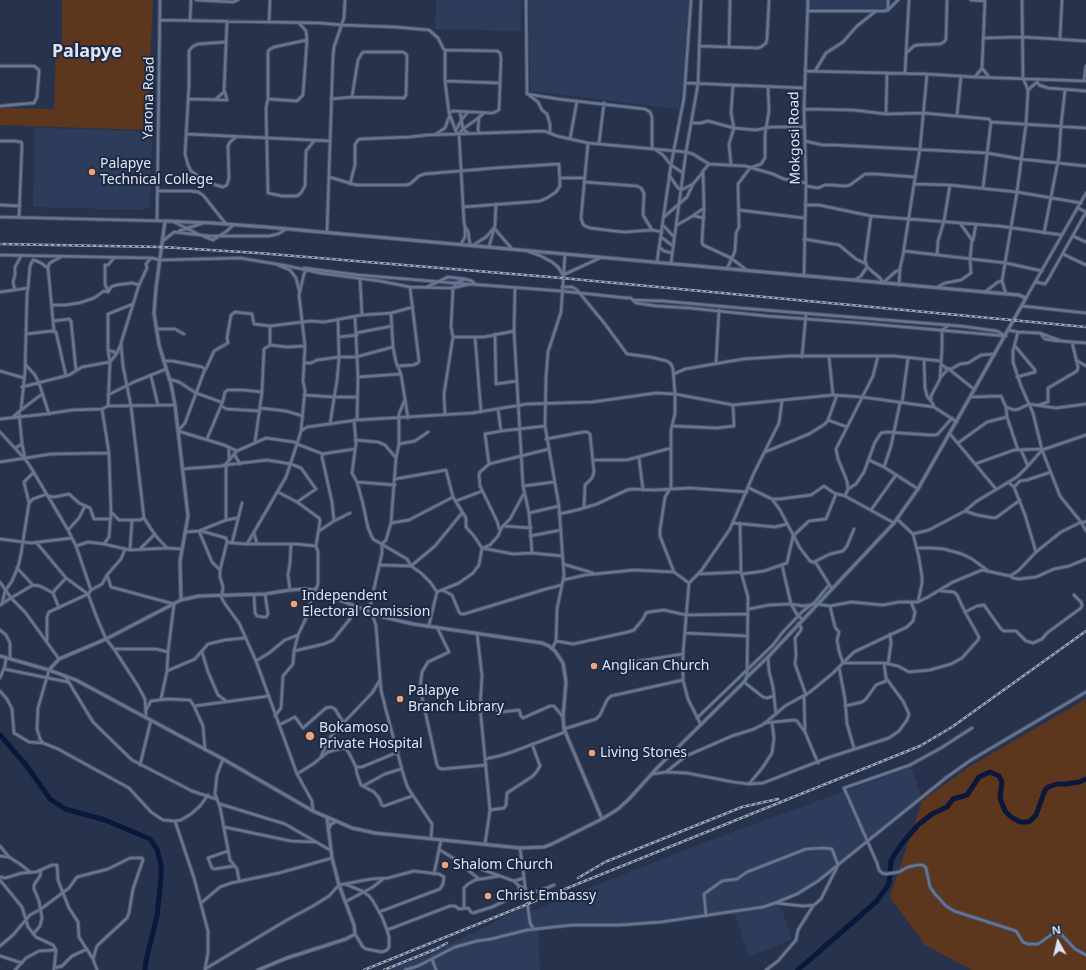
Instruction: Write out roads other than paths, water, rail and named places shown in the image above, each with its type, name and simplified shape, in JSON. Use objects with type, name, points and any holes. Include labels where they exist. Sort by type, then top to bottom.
[{"type":"street","name":"Yarona Road","points":[[158,221],[160,0]]},
{"type":"street","points":[[190,0],[190,21]]},
{"type":"street","points":[[196,0],[234,2],[238,0]]},
{"type":"street","points":[[269,22],[270,0]]},
{"type":"street","points":[[327,232],[334,47],[344,18],[345,0]]},
{"type":"street","points":[[526,0],[527,94]]},
{"type":"street","points":[[657,262],[670,165],[681,115],[686,83],[691,0]]},
{"type":"street","points":[[671,263],[686,152],[698,84],[701,0]]},
{"type":"street","points":[[729,47],[730,0]]},
{"type":"street","points":[[699,46],[761,47],[766,43],[767,39],[769,0]]},
{"type":"street","name":"Mokgosi Road","points":[[804,275],[804,218],[806,184],[804,88],[808,0]]},
{"type":"street","points":[[888,0],[888,10]]},
{"type":"street","points":[[808,11],[888,10],[898,0]]},
{"type":"street","points":[[905,73],[909,0]]},
{"type":"street","points":[[906,53],[917,45],[940,44],[944,42],[946,39],[947,0]]},
{"type":"street","points":[[971,0],[985,1],[982,68],[974,77]]},
{"type":"street","points":[[1006,294],[1002,281],[1017,192],[1026,124],[1028,90],[1023,78],[1022,0]]},
{"type":"street","points":[[1060,38],[1062,0]]},
{"type":"street","points":[[815,71],[826,53],[843,42],[857,26],[877,11]]},
{"type":"street","points":[[160,20],[298,22],[429,30],[438,38],[445,50],[449,115],[458,134],[465,227],[465,237],[461,244]]},
{"type":"street","points":[[188,99],[227,100],[224,92],[227,21]]},
{"type":"street","points":[[298,22],[306,31]]},
{"type":"street","points":[[268,99],[297,101],[302,97],[304,90],[307,40],[306,31],[310,23]]},
{"type":"street","points":[[984,38],[1060,38],[1086,41]]},
{"type":"street","points":[[307,40],[274,47],[269,50],[268,99],[266,104],[267,192],[282,196],[299,195],[305,188],[305,155],[308,148],[314,141]]},
{"type":"street","points":[[226,42],[202,43],[192,47],[189,51],[187,134],[185,154],[189,168],[192,172],[206,181],[223,187],[227,185],[229,180],[228,146],[236,137]]},
{"type":"street","points":[[435,135],[445,128],[449,115],[453,111],[493,113],[499,110],[502,60],[500,53],[497,51],[445,50]]},
{"type":"street","points":[[331,99],[352,97],[405,97],[406,54],[403,52],[364,52],[358,60],[352,97]]},
{"type":"street","points":[[0,66],[34,66],[39,70],[39,73],[37,97],[34,103],[0,106]]},
{"type":"street","points":[[805,71],[905,73],[1085,81],[1086,66]]},
{"type":"street","points":[[982,68],[989,77]]},
{"type":"street","points":[[886,114],[887,73]]},
{"type":"street","points":[[899,285],[899,270],[904,251],[920,149],[927,74]]},
{"type":"street","points":[[957,115],[961,76]]},
{"type":"street","points":[[1028,90],[1037,80]]},
{"type":"street","points":[[1037,80],[1041,86],[1065,90],[1086,91]]},
{"type":"street","points":[[446,81],[500,83]]},
{"type":"street","points":[[686,83],[804,88]]},
{"type":"street","points":[[732,165],[729,144],[734,128],[731,114],[733,85]]},
{"type":"street","points":[[727,269],[735,251],[736,233],[739,227],[739,182],[750,168],[761,164],[765,158],[766,128],[769,116],[768,87]]},
{"type":"street","points":[[1044,233],[1058,163],[1065,90]]},
{"type":"street","points":[[216,99],[224,92]]},
{"type":"street","points":[[527,94],[641,107],[648,110],[652,117],[652,149]]},
{"type":"street","points":[[527,94],[538,102],[542,110],[547,114],[550,124],[550,133]]},
{"type":"street","points":[[570,139],[577,100]]},
{"type":"street","points":[[599,143],[604,103]]},
{"type":"street","points":[[804,109],[853,110],[886,114],[923,113],[957,115],[987,118],[990,122],[1086,128]]},
{"type":"street","points":[[460,112],[463,129],[468,134]]},
{"type":"street","points":[[456,130],[468,112]]},
{"type":"street","points":[[472,112],[475,115],[475,120]]},
{"type":"street","points":[[479,112],[479,133]]},
{"type":"street","points":[[458,134],[484,113]]},
{"type":"street","points":[[691,123],[708,121],[734,128],[756,130],[772,127],[804,127]]},
{"type":"street","points":[[983,188],[990,122]]},
{"type":"street","points":[[350,184],[355,164],[355,145],[358,140],[435,135],[544,131],[557,136],[588,143],[686,152],[693,154],[709,164],[745,166],[818,188],[825,185],[845,186],[865,174],[915,177]]},
{"type":"street","points":[[187,134],[330,141]]},
{"type":"street","points":[[0,141],[21,142],[22,145],[19,217]]},
{"type":"street","points":[[805,141],[822,145],[987,153],[1021,159],[1086,166]]},
{"type":"street","points":[[588,143],[581,218],[585,226],[625,232],[652,230],[662,232]]},
{"type":"street","points":[[656,149],[663,155],[670,165],[683,173]]},
{"type":"street","points":[[329,177],[350,184],[406,186],[421,174],[558,163],[560,178],[558,189],[547,198],[540,201],[463,207]]},
{"type":"street","points":[[664,217],[689,194],[693,184],[709,164]]},
{"type":"street","points":[[703,171],[703,245],[731,258],[748,270]]},
{"type":"street","points":[[669,174],[681,190]]},
{"type":"street","points":[[560,178],[637,186],[641,188],[644,194],[643,215],[652,230]]},
{"type":"street","points":[[681,190],[693,184]]},
{"type":"street","points":[[914,184],[983,188],[1081,203]]},
{"type":"street","points":[[937,255],[938,241],[944,221],[950,185]]},
{"type":"street","points":[[158,191],[198,192],[203,194],[226,224]]},
{"type":"street","points":[[0,656],[65,675],[76,680],[223,759],[313,811],[360,831],[520,848],[544,847],[552,844],[618,809],[744,682],[747,677],[768,657],[802,619],[894,523],[918,489],[957,422],[1086,193]]},
{"type":"street","points":[[489,247],[494,228],[496,204]]},
{"type":"street","points":[[0,205],[20,206]]},
{"type":"street","points":[[805,205],[819,205],[871,216],[976,224],[1062,235]]},
{"type":"street","points":[[676,225],[694,216],[704,208]]},
{"type":"street","points":[[1036,282],[1045,284],[1063,254],[1086,212],[1078,208]]},
{"type":"street","points":[[739,210],[804,218]]},
{"type":"street","points":[[694,216],[704,218]]},
{"type":"street","points":[[855,280],[861,276],[867,266],[865,260],[871,216]]},
{"type":"street","points":[[0,217],[205,222],[286,228],[1019,295],[1026,298]]},
{"type":"street","points":[[165,221],[154,302],[156,330],[163,361],[171,384],[175,406],[188,516],[180,561],[181,600]]},
{"type":"street","points":[[173,222],[213,240],[227,231],[233,224]]},
{"type":"street","points":[[163,241],[170,233],[205,222]]},
{"type":"street","points":[[960,223],[972,240]]},
{"type":"street","points":[[936,288],[945,283],[960,280],[969,276],[972,270],[970,259],[972,240],[976,224]]},
{"type":"street","points":[[663,225],[675,237]]},
{"type":"street","points":[[465,227],[468,231],[471,245]]},
{"type":"street","points":[[179,231],[200,234],[269,236],[278,234],[286,228]]},
{"type":"street","points":[[471,245],[486,237],[494,228]]},
{"type":"street","points":[[494,228],[512,249]]},
{"type":"street","points":[[1073,236],[1086,242]]},
{"type":"street","points":[[661,237],[673,246]]},
{"type":"street","points":[[804,239],[839,245],[867,266],[880,278],[883,283]]},
{"type":"street","points":[[659,246],[664,251],[672,253]]},
{"type":"street","points":[[526,250],[542,256],[552,262],[558,267],[562,275]]},
{"type":"street","points":[[904,251],[1006,263],[1042,271]]},
{"type":"street","points":[[552,649],[556,641],[557,609],[564,580],[560,514],[545,426],[548,352],[561,312],[564,254]]},
{"type":"street","points":[[1063,254],[1086,265]]},
{"type":"street","points":[[0,255],[152,258],[160,260],[240,258],[274,263],[320,273],[380,281],[410,287],[453,288],[469,284]]},
{"type":"street","points":[[15,290],[13,282],[15,267],[21,256]]},
{"type":"street","points":[[26,459],[22,444],[20,411],[25,364],[27,290],[30,266],[34,260],[34,256]]},
{"type":"street","points":[[62,256],[49,264],[48,268],[54,332],[56,334],[66,376]]},
{"type":"street","points":[[562,275],[602,257]]},
{"type":"street","points":[[108,292],[105,265],[108,265],[114,258]]},
{"type":"street","points":[[22,386],[66,376],[82,367],[110,362],[117,353],[121,343],[139,285],[147,268],[146,264],[152,258]]},
{"type":"street","points":[[34,260],[48,268]]},
{"type":"street","points":[[246,544],[286,477],[302,431],[305,346],[299,294],[296,278],[290,270],[274,263]]},
{"type":"street","points":[[300,268],[437,282],[515,288],[562,289],[579,293],[627,298],[633,300],[664,301],[720,307],[949,325],[997,331],[1005,336]]},
{"type":"street","points":[[299,294],[306,270]]},
{"type":"street","points":[[883,283],[899,270]]},
{"type":"street","points":[[426,287],[448,277],[465,279],[472,281],[476,285]]},
{"type":"street","points":[[360,279],[362,315]]},
{"type":"street","points":[[445,415],[444,394],[453,337],[451,327],[453,288],[456,283],[465,279]]},
{"type":"street","points":[[985,292],[998,282],[1002,281]]},
{"type":"street","points":[[108,292],[111,287],[132,283],[139,285]]},
{"type":"street","points":[[397,366],[418,363],[410,287]]},
{"type":"street","points":[[0,291],[28,288]]},
{"type":"street","points":[[515,288],[514,331],[522,486],[529,513],[532,553]]},
{"type":"street","points":[[52,305],[79,303],[94,298],[104,291],[108,292]]},
{"type":"street","points":[[579,293],[605,324],[627,354],[650,357],[667,361],[671,364],[674,374],[675,394],[675,414],[671,430],[672,487],[665,496],[660,536],[674,572],[689,583]]},
{"type":"street","points":[[633,300],[635,303],[641,304],[1005,336]]},
{"type":"street","points":[[108,406],[110,362],[108,350],[108,314],[133,304]]},
{"type":"street","points":[[1022,306],[1086,314]]},
{"type":"street","points":[[178,431],[185,423],[214,352],[228,343],[227,338],[232,313],[252,314],[254,324],[270,326],[310,321],[324,322],[362,315],[390,313],[413,307]]},
{"type":"street","points":[[716,363],[718,311],[720,307]]},
{"type":"street","points":[[390,313],[393,347],[397,366],[401,374],[408,418]]},
{"type":"street","points":[[802,357],[806,314]]},
{"type":"street","points":[[355,317],[358,377],[355,420],[355,449],[352,473],[357,482],[368,528],[373,539],[407,559],[411,566],[421,573],[437,592]]},
{"type":"street","points":[[330,424],[339,357],[338,319]]},
{"type":"street","points":[[53,321],[71,320],[76,370]]},
{"type":"street","points":[[942,330],[949,325]]},
{"type":"street","points":[[270,326],[270,345]]},
{"type":"street","points":[[339,337],[392,326]]},
{"type":"street","points":[[156,330],[175,329],[184,334]]},
{"type":"street","points":[[940,379],[942,330]]},
{"type":"street","points":[[1008,330],[1040,333],[1061,341],[1086,343]]},
{"type":"street","points":[[453,337],[475,337],[514,331]]},
{"type":"street","points":[[26,334],[54,332]]},
{"type":"street","points":[[1018,332],[1014,346],[1013,362],[1017,377],[1029,404],[1042,450],[1060,496],[1081,522],[1086,531]]},
{"type":"street","points":[[495,334],[496,384],[517,381]]},
{"type":"street","points":[[475,337],[481,412]]},
{"type":"street","points":[[1039,405],[1048,402],[1048,388],[1077,371],[1078,367],[1072,342]]},
{"type":"street","points":[[121,343],[123,366],[131,406],[144,518],[166,548]]},
{"type":"street","points":[[255,442],[262,392],[264,349],[270,345],[287,347],[305,346]]},
{"type":"street","points":[[1014,346],[1035,370],[1034,372],[1017,377]]},
{"type":"street","points":[[305,363],[312,363],[317,360],[339,357],[356,357],[393,347]]},
{"type":"street","points":[[108,350],[117,353]]},
{"type":"street","points":[[931,401],[931,396],[940,379],[949,369],[960,364],[968,364],[981,355],[996,354]]},
{"type":"street","points":[[845,496],[848,489],[845,473],[836,451],[838,444],[873,376],[878,356]]},
{"type":"street","points":[[674,374],[685,369],[742,359],[894,356],[941,363],[975,390]]},
{"type":"street","points":[[829,357],[833,395]]},
{"type":"street","points":[[884,467],[895,432],[908,358]]},
{"type":"street","points":[[924,360],[925,388],[927,396],[934,406],[957,422]]},
{"type":"street","points":[[1076,360],[1086,366]]},
{"type":"street","points":[[163,361],[173,361],[206,369]]},
{"type":"street","points":[[25,364],[35,375],[39,383],[49,414]]},
{"type":"street","points":[[108,395],[127,385],[166,369]]},
{"type":"street","points":[[0,372],[24,378]]},
{"type":"street","points":[[358,377],[401,374]]},
{"type":"street","points":[[152,376],[158,405]]},
{"type":"street","points":[[169,379],[179,382],[196,393],[223,401]]},
{"type":"street","points":[[207,440],[223,401],[225,392],[228,390],[244,390],[262,392]]},
{"type":"street","points":[[302,431],[307,427],[355,420],[408,418],[481,412],[518,405],[592,402],[656,393],[675,394],[733,405],[838,395],[934,406]]},
{"type":"street","points":[[13,417],[42,394]]},
{"type":"street","points":[[304,395],[357,397]]},
{"type":"street","points":[[764,453],[809,434],[828,420],[838,395]]},
{"type":"street","points":[[971,397],[1001,396],[1006,406],[1007,417],[1028,466]]},
{"type":"street","points":[[405,399],[398,418],[399,444],[396,458],[391,523],[386,540],[382,544],[371,612],[376,626],[382,696],[398,752],[401,769],[412,796],[432,824],[432,839]]},
{"type":"street","points":[[700,725],[688,699],[683,680],[683,654],[689,583],[698,574],[733,523],[779,423],[782,401]]},
{"type":"street","points":[[1006,406],[1016,410],[1029,404],[1060,408],[1086,404]]},
{"type":"street","points":[[672,426],[717,428],[734,426],[733,405]]},
{"type":"street","points":[[0,419],[72,410],[102,409],[108,406],[175,406]]},
{"type":"street","points":[[221,406],[227,409],[286,411],[303,416]]},
{"type":"street","points":[[102,409],[108,453],[111,512],[109,537],[113,546]]},
{"type":"street","points":[[498,409],[501,431]]},
{"type":"street","points":[[958,443],[987,422],[1007,417]]},
{"type":"street","points":[[848,489],[856,484],[864,472],[875,442],[879,436],[887,432],[935,435],[938,434],[952,418]]},
{"type":"street","points":[[828,420],[847,427]]},
{"type":"street","points":[[489,464],[485,434],[545,426]]},
{"type":"street","points":[[178,431],[229,447],[237,451]]},
{"type":"street","points":[[0,432],[26,459],[68,530],[76,546],[91,590]]},
{"type":"street","points":[[399,444],[415,441],[428,432]]},
{"type":"street","points":[[546,439],[589,432],[594,460],[594,472],[592,478],[586,485],[584,508]]},
{"type":"street","points":[[950,434],[996,489]]},
{"type":"street","points":[[975,464],[1010,451],[1042,450],[1086,435]]},
{"type":"street","points":[[226,520],[226,465],[237,451],[266,438],[294,442],[324,454],[355,449]]},
{"type":"street","points":[[355,440],[378,442],[385,445],[396,458]]},
{"type":"street","points":[[15,448],[22,444]]},
{"type":"street","points":[[229,447],[229,461]]},
{"type":"street","points":[[594,460],[627,460],[672,448]]},
{"type":"street","points":[[500,531],[497,521],[482,491],[478,475],[489,464],[549,449]]},
{"type":"street","points":[[914,534],[929,530],[965,511],[976,501],[1016,477],[1042,450]]},
{"type":"street","points":[[0,462],[51,454],[108,453]]},
{"type":"street","points":[[234,454],[240,464]]},
{"type":"street","points":[[324,454],[322,457],[332,502],[334,521]]},
{"type":"street","points":[[639,458],[643,490]]},
{"type":"street","points":[[182,469],[208,468],[267,460],[291,464],[301,468],[316,489],[297,502]]},
{"type":"street","points":[[869,460],[884,467],[918,489]]},
{"type":"street","points":[[395,479],[446,470],[453,497],[466,518],[466,527],[482,548],[479,565],[475,570],[459,583],[437,592]]},
{"type":"street","points":[[1,604],[17,568],[23,542],[29,504],[24,482],[34,472]]},
{"type":"street","points":[[1014,487],[1020,481],[1051,472]]},
{"type":"street","points":[[871,510],[896,475]]},
{"type":"street","points":[[1016,477],[1020,481]]},
{"type":"street","points":[[357,482],[395,485]]},
{"type":"street","points":[[522,486],[554,482]]},
{"type":"street","points":[[1008,482],[1014,487],[1020,500],[1036,552]]},
{"type":"street","points":[[749,488],[772,499],[780,500],[811,495],[823,486],[836,494],[845,496],[894,523]]},
{"type":"street","points":[[560,514],[584,508],[627,490],[690,488],[746,492]]},
{"type":"street","points":[[456,502],[482,491]]},
{"type":"street","points":[[275,716],[281,708],[283,676],[293,664],[294,651],[298,635],[306,618],[314,590],[318,583],[318,552],[316,546],[319,531],[319,518],[297,502],[278,492]]},
{"type":"street","points":[[29,504],[33,498],[47,495],[54,497],[69,494],[79,503],[90,508],[94,519],[111,519]]},
{"type":"street","points":[[482,548],[490,545],[495,540],[503,526],[510,519],[524,494]]},
{"type":"street","points":[[698,574],[764,571],[787,563],[793,536],[809,521],[826,518],[836,494]]},
{"type":"street","points":[[391,523],[409,520],[453,497]]},
{"type":"street","points":[[772,499],[780,510],[800,548],[810,561],[816,563],[832,589]]},
{"type":"street","points":[[965,511],[994,518],[1020,500]]},
{"type":"street","points":[[232,543],[237,518],[242,503]]},
{"type":"street","points":[[68,530],[79,518],[85,506]]},
{"type":"street","points":[[529,513],[559,506]]},
{"type":"street","points":[[111,512],[119,520]]},
{"type":"street","points":[[319,531],[350,513]]},
{"type":"street","points":[[379,565],[411,566],[435,546],[462,513]]},
{"type":"street","points":[[110,524],[119,520],[140,520],[144,518]]},
{"type":"street","points":[[199,531],[226,520],[237,518]]},
{"type":"street","points":[[896,519],[914,534],[922,583],[918,602]]},
{"type":"street","points":[[130,550],[132,520]]},
{"type":"street","points":[[1010,576],[1018,571],[1036,552],[1061,532],[1081,522],[1086,522]]},
{"type":"street","points":[[733,523],[775,527],[787,524]]},
{"type":"street","points":[[740,523],[742,573],[748,597],[749,609],[747,636],[747,677]]},
{"type":"street","points":[[503,526],[531,528]]},
{"type":"street","points":[[813,562],[830,554],[843,551],[847,546],[854,529]]},
{"type":"street","points":[[530,536],[561,530]]},
{"type":"street","points":[[184,532],[199,531],[226,538],[227,542],[220,570],[223,587],[221,594],[225,604],[239,623],[256,661],[297,774],[312,801],[313,811]]},
{"type":"street","points":[[199,531],[212,562],[220,570]]},
{"type":"street","points":[[254,532],[257,544]]},
{"type":"street","points":[[140,549],[155,534]]},
{"type":"street","points":[[104,544],[109,537]]},
{"type":"street","points":[[0,539],[36,542],[72,538]]},
{"type":"street","points":[[36,542],[66,578],[88,594],[106,639],[138,686],[144,700],[146,717]]},
{"type":"street","points":[[76,546],[88,542],[130,550],[166,548],[182,549]]},
{"type":"street","points":[[227,542],[316,546]]},
{"type":"street","points":[[290,590],[288,575],[291,544]]},
{"type":"street","points":[[482,548],[512,554],[532,553],[562,556]]},
{"type":"street","points":[[917,548],[944,549],[962,554],[987,570],[1019,579],[1036,578],[1054,569],[1069,566],[1086,559]]},
{"type":"street","points":[[100,586],[121,558],[125,549]]},
{"type":"street","points":[[563,564],[595,574]]},
{"type":"street","points":[[782,565],[791,604],[798,616],[802,619]]},
{"type":"street","points":[[17,568],[33,585],[40,586],[53,593],[59,608]]},
{"type":"street","points":[[564,580],[595,574],[634,570],[674,572]]},
{"type":"street","points":[[749,609],[769,605],[791,604],[817,604],[830,606],[851,602],[873,605],[918,602],[940,591],[953,582],[975,572],[987,570]]},
{"type":"street","points":[[107,575],[110,586]]},
{"type":"street","points":[[53,593],[66,578]]},
{"type":"street","points":[[0,582],[11,598],[25,612],[59,659]]},
{"type":"street","points":[[1,604],[33,585]]},
{"type":"street","points":[[442,590],[452,595],[459,612],[464,614],[562,585]]},
{"type":"street","points":[[697,718],[773,645],[782,633],[829,585]]},
{"type":"street","points":[[47,641],[49,612],[88,594],[91,590],[100,586],[110,586],[174,604]]},
{"type":"street","points":[[43,743],[40,739],[37,726],[40,700],[49,670],[59,659],[106,639],[181,600],[199,596],[221,594],[254,595],[290,590],[314,590],[383,617],[413,624],[429,625],[538,642],[545,644],[552,649],[563,663],[565,672],[566,682],[563,717],[565,730],[602,818]]},
{"type":"street","points":[[843,663],[884,663],[898,666],[909,672],[930,670],[951,664],[962,658],[979,637],[957,595],[954,592],[940,591]]},
{"type":"street","points":[[429,625],[437,592]]},
{"type":"street","points":[[254,595],[255,613],[257,616],[263,618],[268,614],[265,594]]},
{"type":"street","points":[[965,612],[977,606],[984,605],[1001,629],[1004,631],[1016,631],[1026,641],[1033,642],[1042,639],[1047,633],[1081,608],[1081,602],[1074,595]]},
{"type":"street","points":[[666,772],[686,756],[764,724],[785,706],[805,696],[854,652],[907,627],[913,621],[915,612],[911,602]]},
{"type":"street","points":[[161,699],[167,671],[174,604]]},
{"type":"street","points":[[294,651],[324,644],[333,640],[350,619],[352,614],[351,604]]},
{"type":"street","points":[[830,606],[835,627],[839,632],[837,640],[843,663]]},
{"type":"street","points":[[556,641],[573,644],[628,632],[634,630],[646,613],[649,612],[664,610],[686,615],[748,614]]},
{"type":"street","points":[[798,624],[801,627],[801,630],[795,638],[796,654],[794,664],[805,696],[805,732]]},
{"type":"street","points":[[437,627],[449,652],[428,662],[422,672],[420,688],[437,764],[439,768],[442,769],[486,766]]},
{"type":"street","points":[[0,630],[6,635],[10,643],[8,658],[0,678]]},
{"type":"street","points":[[477,633],[482,676],[480,707],[490,810],[485,844]]},
{"type":"street","points":[[685,633],[747,636]]},
{"type":"street","points":[[888,664],[891,643],[890,634]]},
{"type":"street","points":[[256,661],[285,640],[298,635]]},
{"type":"street","points":[[167,671],[195,659],[206,645],[245,638]]},
{"type":"street","points":[[114,649],[156,648],[168,652]]},
{"type":"street","points":[[202,652],[208,672],[218,695],[227,701]]},
{"type":"street","points":[[614,666],[683,654]]},
{"type":"street","points":[[768,657],[776,714]]},
{"type":"street","points":[[652,774],[666,772],[691,773],[733,782],[749,784],[763,783],[854,749],[889,738],[899,731],[907,720],[909,714],[886,678],[884,663]]},
{"type":"street","points":[[839,666],[847,724],[854,749]]},
{"type":"street","points":[[4,668],[68,682]]},
{"type":"street","points":[[65,675],[68,682],[74,688],[92,722],[122,751],[140,765],[168,777],[192,791],[208,795],[216,799]]},
{"type":"street","points":[[845,706],[862,702],[876,685],[886,681],[886,678]]},
{"type":"street","points":[[321,756],[331,736],[372,693],[381,679]]},
{"type":"street","points":[[485,759],[499,756],[596,719],[600,716],[607,700],[612,696],[683,680]]},
{"type":"street","points":[[744,682],[763,697],[767,698],[774,696]]},
{"type":"street","points":[[0,691],[8,699],[12,709],[13,730],[15,734],[29,742],[43,743],[58,749],[129,788],[151,812],[163,820],[181,820],[196,810],[208,795]]},
{"type":"street","points":[[405,970],[418,966],[455,947],[477,941],[491,940],[533,929],[572,925],[620,925],[661,922],[762,907],[775,903],[818,881],[959,768],[995,745],[1086,692]]},
{"type":"street","points":[[194,706],[268,696]]},
{"type":"street","points":[[144,700],[190,700],[203,726],[205,750]]},
{"type":"street","points":[[146,710],[151,701]]},
{"type":"street","points":[[480,707],[494,706],[498,712],[519,710],[520,716],[523,718],[550,706],[554,706],[563,717]]},
{"type":"street","points":[[279,725],[295,717],[303,728],[326,708],[331,707],[335,708],[343,722]]},
{"type":"street","points":[[140,765],[151,720]]},
{"type":"street","points":[[764,724],[797,721],[805,732],[818,763]]},
{"type":"street","points":[[749,784],[772,753],[774,738],[772,723]]},
{"type":"street","points":[[972,728],[941,748],[910,765],[844,788],[879,870],[886,874],[899,872],[917,864],[922,865],[926,868],[930,887],[946,906],[954,911],[1016,931],[1023,942],[1028,944],[1038,944],[1051,935],[1062,935],[1075,949],[1086,955]]},
{"type":"street","points":[[490,810],[504,808],[506,805],[507,793],[533,776],[537,771],[540,766],[532,744]]},
{"type":"street","points":[[297,774],[328,752],[343,748],[349,753],[363,786],[374,792],[382,806],[412,796]]},
{"type":"street","points":[[356,767],[362,767],[398,752]]},
{"type":"street","points":[[223,759],[215,787],[215,794],[219,804],[230,860],[237,869],[239,880]]},
{"type":"street","points":[[363,786],[385,774],[401,769]]},
{"type":"street","points":[[219,804],[285,824],[330,850]]},
{"type":"street","points":[[327,817],[330,850],[339,885],[356,934],[363,947],[366,949],[382,952],[387,950],[389,947],[387,930],[379,912],[369,896],[364,892],[345,884]]},
{"type":"street","points":[[175,821],[201,903],[208,939],[208,960],[205,969]]},
{"type":"street","points":[[328,830],[331,824],[337,821]]},
{"type":"street","points":[[224,827],[291,841],[314,842]]},
{"type":"street","points":[[434,874],[441,840]]},
{"type":"street","points":[[0,846],[9,858]]},
{"type":"street","points":[[520,848],[524,888],[530,923],[533,929]]},
{"type":"street","points":[[706,916],[704,894],[722,881],[737,879],[747,872],[806,849],[832,849],[838,865],[821,899],[814,905],[798,930],[796,940],[778,961],[766,970]]},
{"type":"street","points":[[440,850],[458,861],[479,880]]},
{"type":"street","points":[[228,851],[208,858],[212,868],[235,866]]},
{"type":"street","points":[[0,856],[9,858],[30,872]]},
{"type":"street","points":[[0,946],[13,935],[30,915],[41,909],[54,897],[68,888],[76,877],[108,869],[130,858],[143,859],[133,889],[127,918],[97,946],[93,959]]},
{"type":"street","points":[[201,903],[220,887],[239,880],[279,873],[332,858]]},
{"type":"street","points":[[458,861],[514,881],[519,886],[524,888]]},
{"type":"street","points":[[87,949],[72,956],[62,966],[54,969],[56,950],[48,942],[39,940],[28,928],[22,907],[0,879],[57,865],[57,878],[68,908],[77,921],[79,937],[87,949],[93,959],[97,970]]},
{"type":"street","points":[[34,934],[41,922],[42,913],[34,889],[34,885],[40,876],[41,870]]},
{"type":"street","points":[[205,969],[329,896],[339,885],[371,878],[383,879],[414,871],[444,877],[444,884],[440,889],[379,912]]},
{"type":"street","points":[[464,907],[464,888],[471,882],[500,876]]},
{"type":"street","points":[[514,881],[524,878]]},
{"type":"street","points":[[345,902],[373,887],[383,879]]},
{"type":"street","points":[[387,930],[450,906],[455,906],[458,909],[464,907],[468,908],[473,913],[492,907],[513,897],[539,891],[554,885]]},
{"type":"street","points":[[513,897],[519,892],[519,886]]},
{"type":"street","points":[[775,903],[803,906],[814,905]]},
{"type":"street","points":[[258,970],[287,958],[346,939],[356,934]]},
{"type":"street","points":[[15,970],[28,957],[39,951],[56,950]]},
{"type":"street","points":[[0,956],[22,963]]},
{"type":"street","points":[[432,959],[436,970]]},
{"type":"waterway","points":[[0,735],[26,765],[50,799],[65,809],[105,820],[150,839],[157,849],[161,865],[161,878],[157,916],[145,970]]},
{"type":"waterway","points":[[798,970],[877,901],[889,884],[891,861],[894,855],[918,825],[932,814],[947,807],[953,799],[967,795],[979,777],[990,772],[999,776],[1002,782],[1000,798],[1005,811],[1011,817],[1020,822],[1029,822],[1036,815],[1045,790],[1048,787],[1057,784],[1079,782],[1086,779]]},
{"type":"railway","points":[[0,244],[162,247],[258,253],[562,278],[1086,327]]},
{"type":"railway","points":[[364,970],[920,746],[952,727],[1086,631]]},
{"type":"railway","points":[[578,878],[605,862],[742,807],[778,799]]},
{"type":"railway","points":[[384,970],[447,943]]},
{"type":"place","name":"Palapye Technical College","points":[[92,172]]},
{"type":"place","name":"Independent Electoral Comission","points":[[294,604]]},
{"type":"place","name":"Anglican Church","points":[[594,666]]},
{"type":"place","name":"Palapye Branch Library","points":[[400,699]]},
{"type":"place","name":"Bokamoso Private Hospital","points":[[310,736]]},
{"type":"place","name":"Living Stones","points":[[592,753]]},
{"type":"place","name":"Shalom Church","points":[[445,865]]},
{"type":"place","name":"Christ Embassy","points":[[488,896]]},
{"type":"district","name":"Palapye","points":[[87,52]]}]
